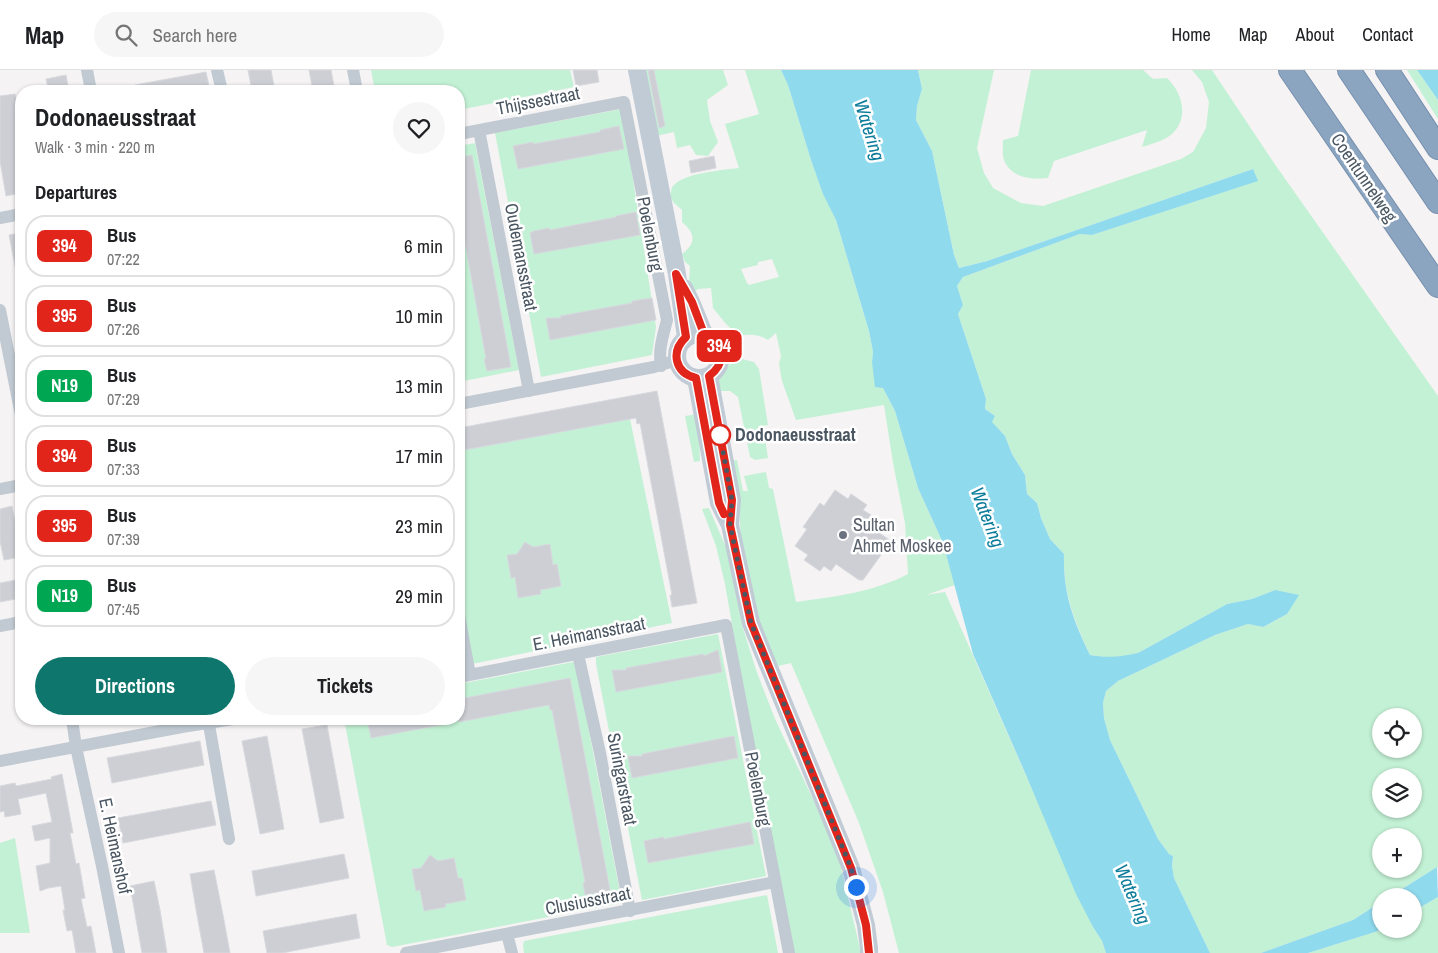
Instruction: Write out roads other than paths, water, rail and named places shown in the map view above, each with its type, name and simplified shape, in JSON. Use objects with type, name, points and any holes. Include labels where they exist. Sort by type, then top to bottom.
[{"type":"highway","name":"Coentunnelweg","points":[[1290,70],[1438,286]]},
{"type":"highway","points":[[1349,70],[1438,202]]},
{"type":"highway","points":[[1387,70],[1438,148]]},
{"type":"street","points":[[87,70],[90,85]]},
{"type":"street","points":[[217,70],[221,85]]},
{"type":"street","points":[[353,70],[356,85]]},
{"type":"street","name":"Poelenburg","points":[[636,70],[676,274],[686,337]]},
{"type":"street","name":"Poelenburg","points":[[624,102],[667,320],[660,357],[669,363]]},
{"type":"street","name":"Thijssestraat","points":[[465,133],[624,102]]},
{"type":"street","name":"Oudemansstraat","points":[[479,130],[529,391]]},
{"type":"street","points":[[0,218],[15,215]]},
{"type":"street","name":"Poelenburg","points":[[676,274],[692,302],[704,334]]},
{"type":"street","points":[[0,310],[15,385]]},
{"type":"street","points":[[465,403],[669,363],[686,374],[703,377],[718,367],[721,355],[720,348],[711,337],[704,334],[686,337],[669,363]]},
{"type":"street","points":[[703,377],[719,503],[730,525],[751,623],[851,868],[866,925],[870,951]]},
{"type":"street","points":[[0,489],[15,486]]},
{"type":"street","points":[[0,626],[15,623]]},
{"type":"street","name":"Poelenburg","points":[[726,625],[789,953]]},
{"type":"street","name":"E. Heimansstraat","points":[[465,676],[726,625]]},
{"type":"street","name":"Suringarstraat","points":[[578,654],[600,753],[630,911]]},
{"type":"street","name":"E. Heimanshof","points":[[73,725],[119,953]]},
{"type":"street","points":[[0,761],[191,725]]},
{"type":"street","points":[[209,725],[229,839]]},
{"type":"street","name":"Clusiusstraat","points":[[406,953],[775,882]]},
{"type":"street","points":[[507,934],[512,953]]},
{"type":"water","name":"Watering","points":[[781,70],[918,70],[922,89],[917,106],[916,120],[932,151],[954,255],[959,268],[987,261],[1253,169],[1258,181],[1092,235],[1080,234],[963,277],[957,286],[963,305],[958,314],[986,399],[985,409],[995,416],[992,422],[1005,436],[1012,454],[1025,475],[1027,494],[1037,503],[1050,539],[1064,554],[1065,581],[1070,606],[1090,655],[1114,657],[1138,653],[1227,604],[1252,599],[1275,590],[1299,595],[1287,614],[1263,627],[1248,624],[1215,635],[1118,681],[1106,691],[1103,703],[1104,718],[1110,740],[1158,839],[1169,854],[1173,856],[1174,878],[1210,953],[1106,953],[1102,941],[1076,894],[973,654],[943,543],[918,488],[895,411],[883,388],[875,387],[872,362],[873,352],[869,331],[836,220],[823,194],[788,85]]},
{"type":"water","points":[[1417,70],[1438,70],[1438,100]]},
{"type":"water","points":[[1437,867],[1438,897],[1422,906],[1422,888],[1404,888]]},
{"type":"water","points":[[1372,908],[1372,933],[1308,953],[1261,953],[1353,920]]},
{"type":"place","name":"Dodonaeusstraat","points":[[720,435]]},
{"type":"place","name":"Sultan Ahmet Moskee","points":[[843,535]]}]
